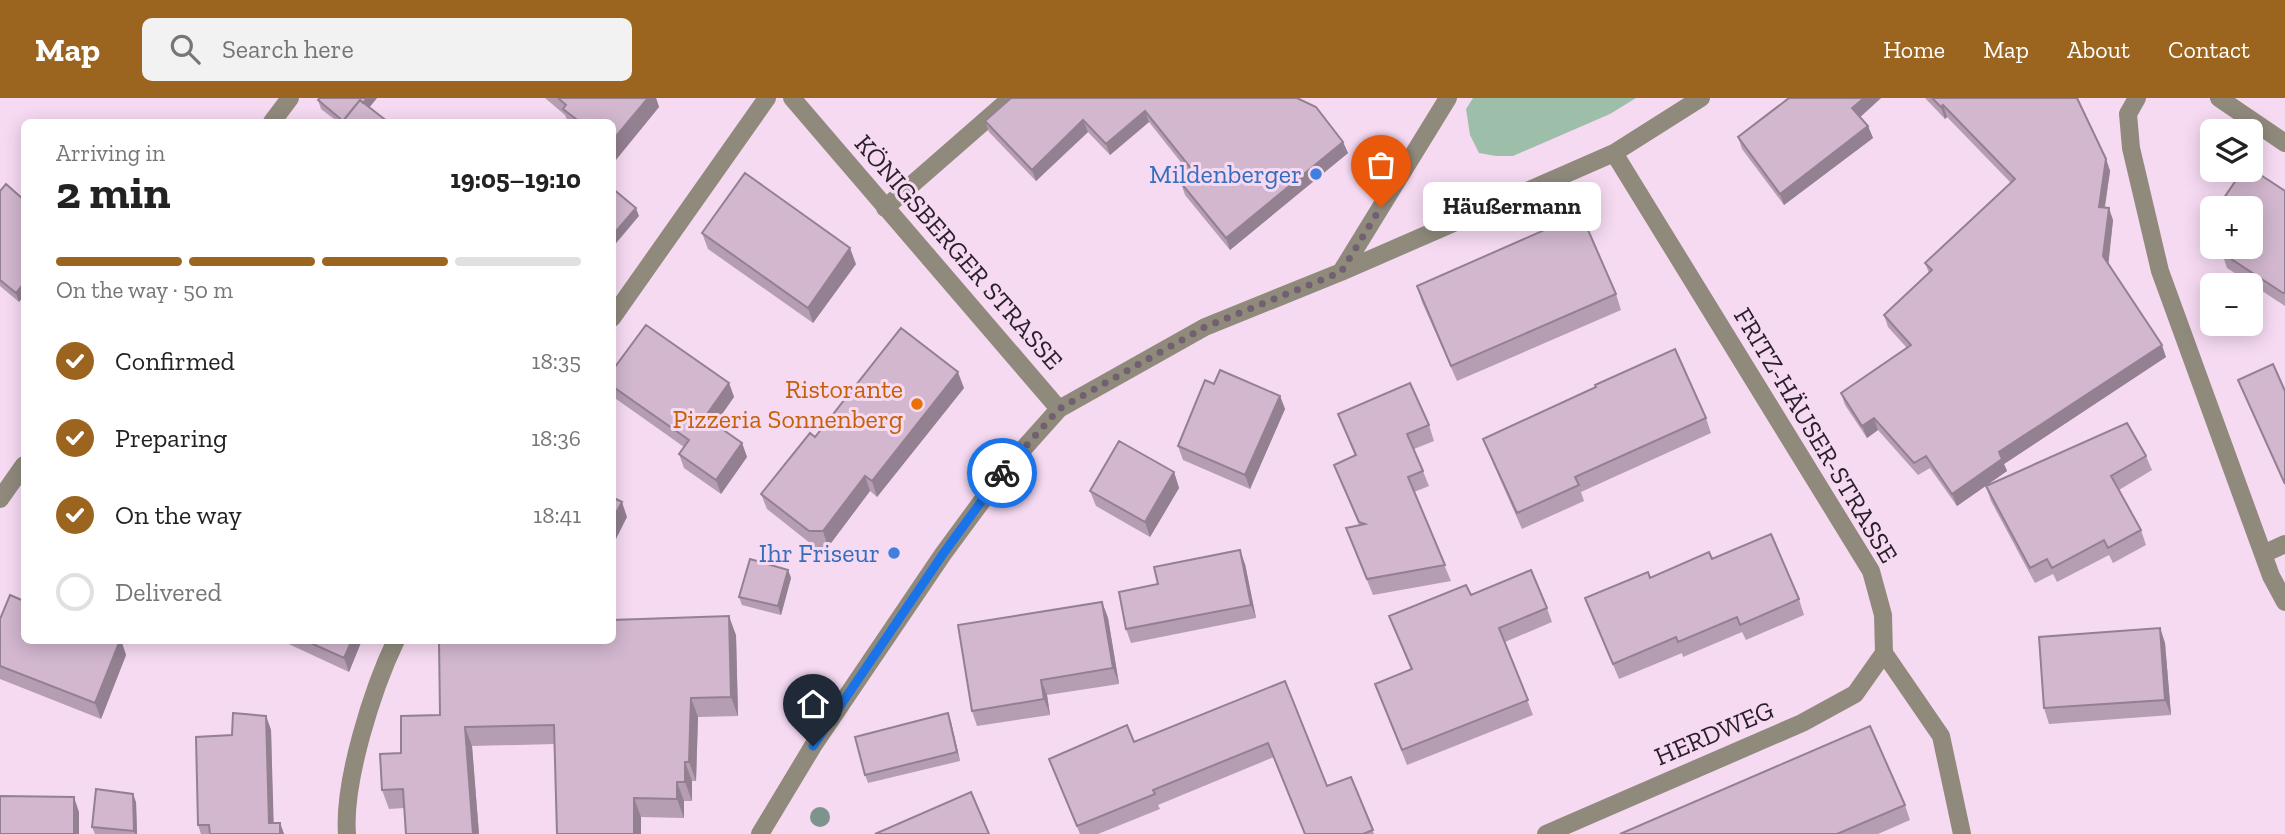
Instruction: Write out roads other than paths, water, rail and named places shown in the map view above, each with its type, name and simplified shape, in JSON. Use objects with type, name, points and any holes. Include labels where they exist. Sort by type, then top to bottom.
[{"type":"street","points":[[274,119],[290,98]]},
{"type":"street","points":[[616,312],[767,98]]},
{"type":"street","name":"KÖNIGSBERGER STRASSE","points":[[792,98],[1059,409]]},
{"type":"street","points":[[885,208],[1011,98]]},
{"type":"street","points":[[1341,272],[1448,98]]},
{"type":"street","points":[[760,834],[813,746],[943,554],[1007,467],[1059,409],[1205,327],[1341,272],[1614,153],[1701,98]]},
{"type":"street","points":[[2137,98],[2128,114],[2131,148],[2160,271],[2263,554],[2285,602]]},
{"type":"street","points":[[2219,98],[2285,143]]},
{"type":"street","name":"FRITZ-HÄUSER-STRASSE","points":[[1614,153],[1871,571],[1883,615],[1884,653]]},
{"type":"street","points":[[0,499],[21,470]]},
{"type":"street","points":[[2263,554],[2285,544]]},
{"type":"street","points":[[347,834],[349,785],[378,686],[394,644]]},
{"type":"street","points":[[1884,653],[1941,736],[1962,834]]},
{"type":"street","name":"HERDWEG","points":[[1546,834],[1802,723],[1855,694],[1884,653]]},
{"type":"place","name":"Mildenberger","points":[[1316,174]]},
{"type":"place","name":"Häußermann","points":[[1381,207]]},
{"type":"place","name":"Ristorante Pizzeria Sonnenberg","points":[[917,404]]},
{"type":"place","name":"Ihr Friseur","points":[[894,553]]}]
